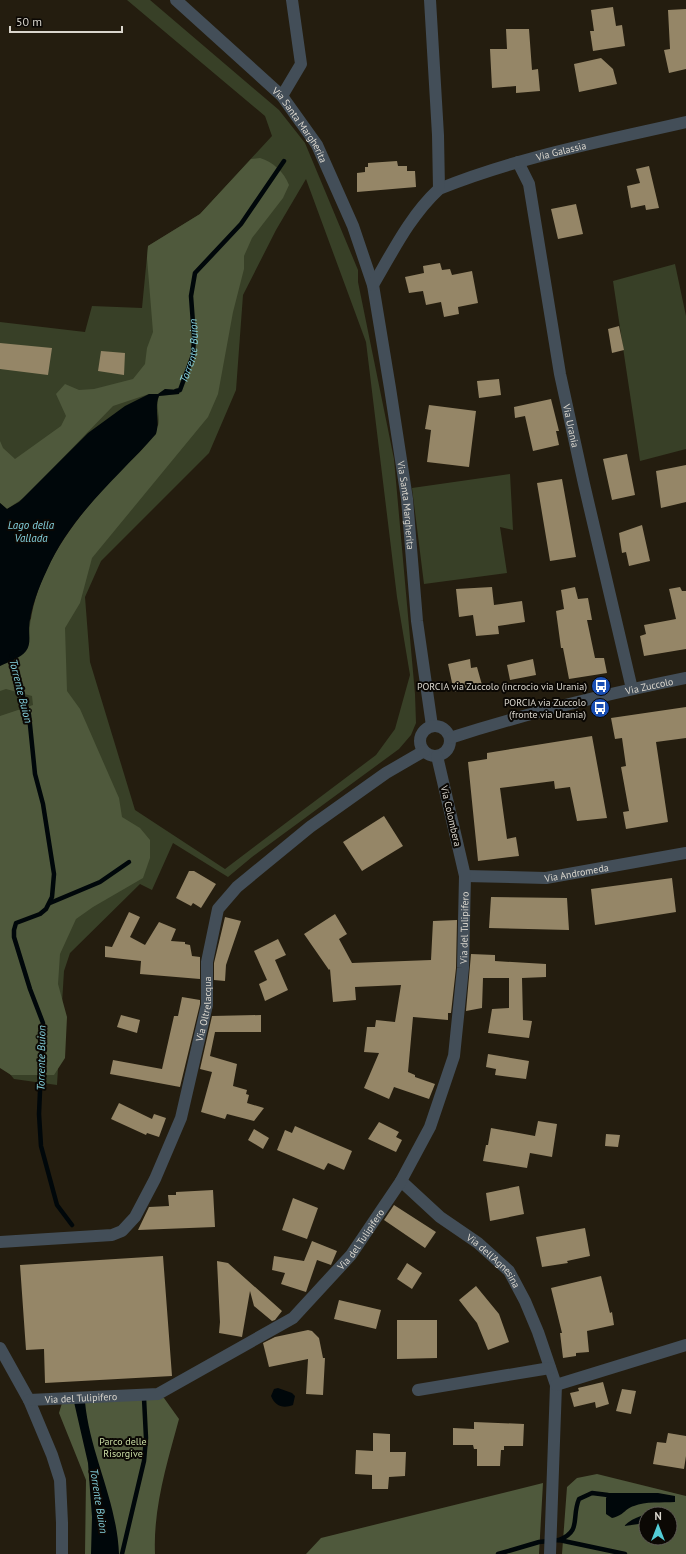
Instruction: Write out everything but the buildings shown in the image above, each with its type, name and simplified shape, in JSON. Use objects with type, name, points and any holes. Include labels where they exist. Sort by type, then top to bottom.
[{"type":"street","name":"Via Santa Margherita","points":[[176,0],[282,96],[318,144],[353,226],[373,285],[407,499],[417,621],[432,726]]},
{"type":"street","points":[[282,96],[301,64],[292,0]]},
{"type":"street","points":[[373,285],[407,227],[424,204],[439,189],[430,0]]},
{"type":"street","name":"Via Galassia","points":[[439,189],[469,177],[518,162],[686,122]]},
{"type":"street","name":"Via Urania","points":[[518,162],[529,184],[560,374],[632,689]]},
{"type":"street","name":"Via Zuccolo","points":[[450,738],[498,722],[632,689],[686,678]]},
{"type":"street","points":[[432,726],[444,729],[450,738],[450,744],[447,751],[437,756],[429,755],[421,746],[420,738],[424,731],[432,726]]},
{"type":"street","name":"Via Oltrelacqua","points":[[0,1242],[112,1235],[122,1231],[135,1217],[155,1179],[182,1118],[207,1004],[207,962],[218,909],[237,887],[310,827],[386,773],[424,751]]},
{"type":"street","name":"Via Colombera","points":[[437,756],[465,876]]},
{"type":"street","name":"Via Andromeda","points":[[465,876],[546,878],[686,853]]},
{"type":"street","name":"Via del Tulipifero","points":[[29,1400],[158,1394],[293,1318],[351,1255],[400,1181],[430,1127],[454,1056],[463,968],[465,876]]},
{"type":"street","name":"Via dell'Agnesina","points":[[400,1181],[440,1217],[478,1243],[509,1271],[525,1301],[538,1332],[556,1385],[550,1553]]},
{"type":"street","points":[[556,1385],[686,1346]]},
{"type":"street","points":[[0,1348],[29,1400],[52,1455],[60,1480],[62,1554]]},
{"type":"street","points":[[418,1390],[550,1368]]},
{"type":"green space","points":[[127,0],[150,0],[279,110],[305,143],[358,270],[358,282],[394,459],[415,694],[416,723],[411,735],[399,749],[252,857],[228,877],[173,843],[152,890],[140,884],[70,953],[64,971],[57,1085],[14,1079],[0,1062],[0,666],[158,425],[156,403],[19,502],[7,509],[0,503],[0,322],[85,332],[92,306],[142,308],[148,246],[200,214],[272,136],[265,116]],"holes":[[[306,179],[366,342],[397,597],[410,675],[395,729],[376,755],[225,869],[135,810],[90,662],[85,597],[101,561],[209,453],[236,390],[243,295],[276,230]]]},
{"type":"green space","points":[[260,158],[278,168],[289,185],[283,198],[252,238],[244,256],[244,269],[233,312],[218,394],[208,417],[92,558],[80,603],[65,628],[67,691],[80,709],[119,798],[122,817],[140,828],[150,840],[150,858],[143,878],[93,907],[76,919],[60,954],[58,984],[67,1017],[65,1058],[54,1075],[11,1075],[0,1068],[0,716],[33,705],[32,696],[6,689],[0,691],[0,666],[11,660],[29,643],[31,619],[37,595],[45,573],[56,551],[85,511],[117,474],[140,452],[155,433],[159,423],[159,396],[179,394],[165,389],[158,394],[149,394],[113,406],[25,497],[7,509],[0,503],[0,441],[3,448],[15,459],[61,426],[66,416],[56,394],[65,384],[79,390],[94,389],[133,379],[145,364],[147,348],[153,332],[147,258],[148,246],[200,214],[251,159]]},
{"type":"green space","points":[[675,264],[686,316],[686,449],[640,461],[613,281]]},
{"type":"green space","points":[[510,474],[513,530],[500,527],[507,573],[424,584],[412,488]]},
{"type":"green space","name":"Parco delle Risorgive","points":[[164,1398],[179,1419],[162,1486],[156,1520],[155,1554],[85,1554],[86,1480],[59,1413],[62,1403]]},
{"type":"green space","points":[[597,1474],[686,1496],[686,1554],[562,1554],[567,1487],[577,1478]]},
{"type":"green space","points":[[543,1483],[539,1554],[306,1554],[321,1538]]},
{"type":"water","name":"Lago della Vallada","points":[[165,389],[180,390],[179,394],[159,396],[157,405],[156,434],[82,514],[57,550],[35,598],[31,613],[28,649],[21,656],[0,666],[0,503],[7,509],[19,502],[88,433],[125,406],[149,394],[158,394]]},
{"type":"water","points":[[278,1388],[292,1393],[295,1396],[293,1405],[283,1407],[275,1402],[271,1396],[274,1389]]},
{"type":"water","points":[[74,1402],[85,1402],[92,1440],[114,1515],[119,1554],[91,1554],[92,1517],[88,1463]]},
{"type":"water","points":[[609,1493],[658,1493],[675,1496],[675,1502],[638,1504],[612,1518],[606,1514],[606,1498]]},
{"type":"water","points":[[638,1517],[638,1524],[624,1526]]},
{"type":"waterway","name":"Torrente Buion","points":[[176,391],[180,390],[193,355],[194,337],[191,296],[195,273],[241,224],[284,161]]},
{"type":"waterway","name":"Torrente Buion","points":[[12,655],[11,660],[29,715],[35,774],[43,804],[54,874],[52,897],[46,909],[40,914],[16,923],[14,937],[30,989],[43,1023],[39,1114],[41,1146],[57,1205],[72,1225]]},
{"type":"waterway","points":[[50,903],[100,882],[129,862]]},
{"type":"waterway","points":[[122,1554],[144,1461],[146,1438],[144,1398]]},
{"type":"waterway","points":[[559,1540],[571,1532],[573,1528],[579,1499],[592,1493],[608,1495]]},
{"type":"waterway","points":[[498,1554],[539,1542],[559,1540],[625,1554]]},
{"type":"place","name":"PORCIA via Zuccolo (incrocio via Urania)","points":[[601,686]]},
{"type":"place","name":"PORCIA via Zuccolo (fronte via Urania)","points":[[600,708]]}]
